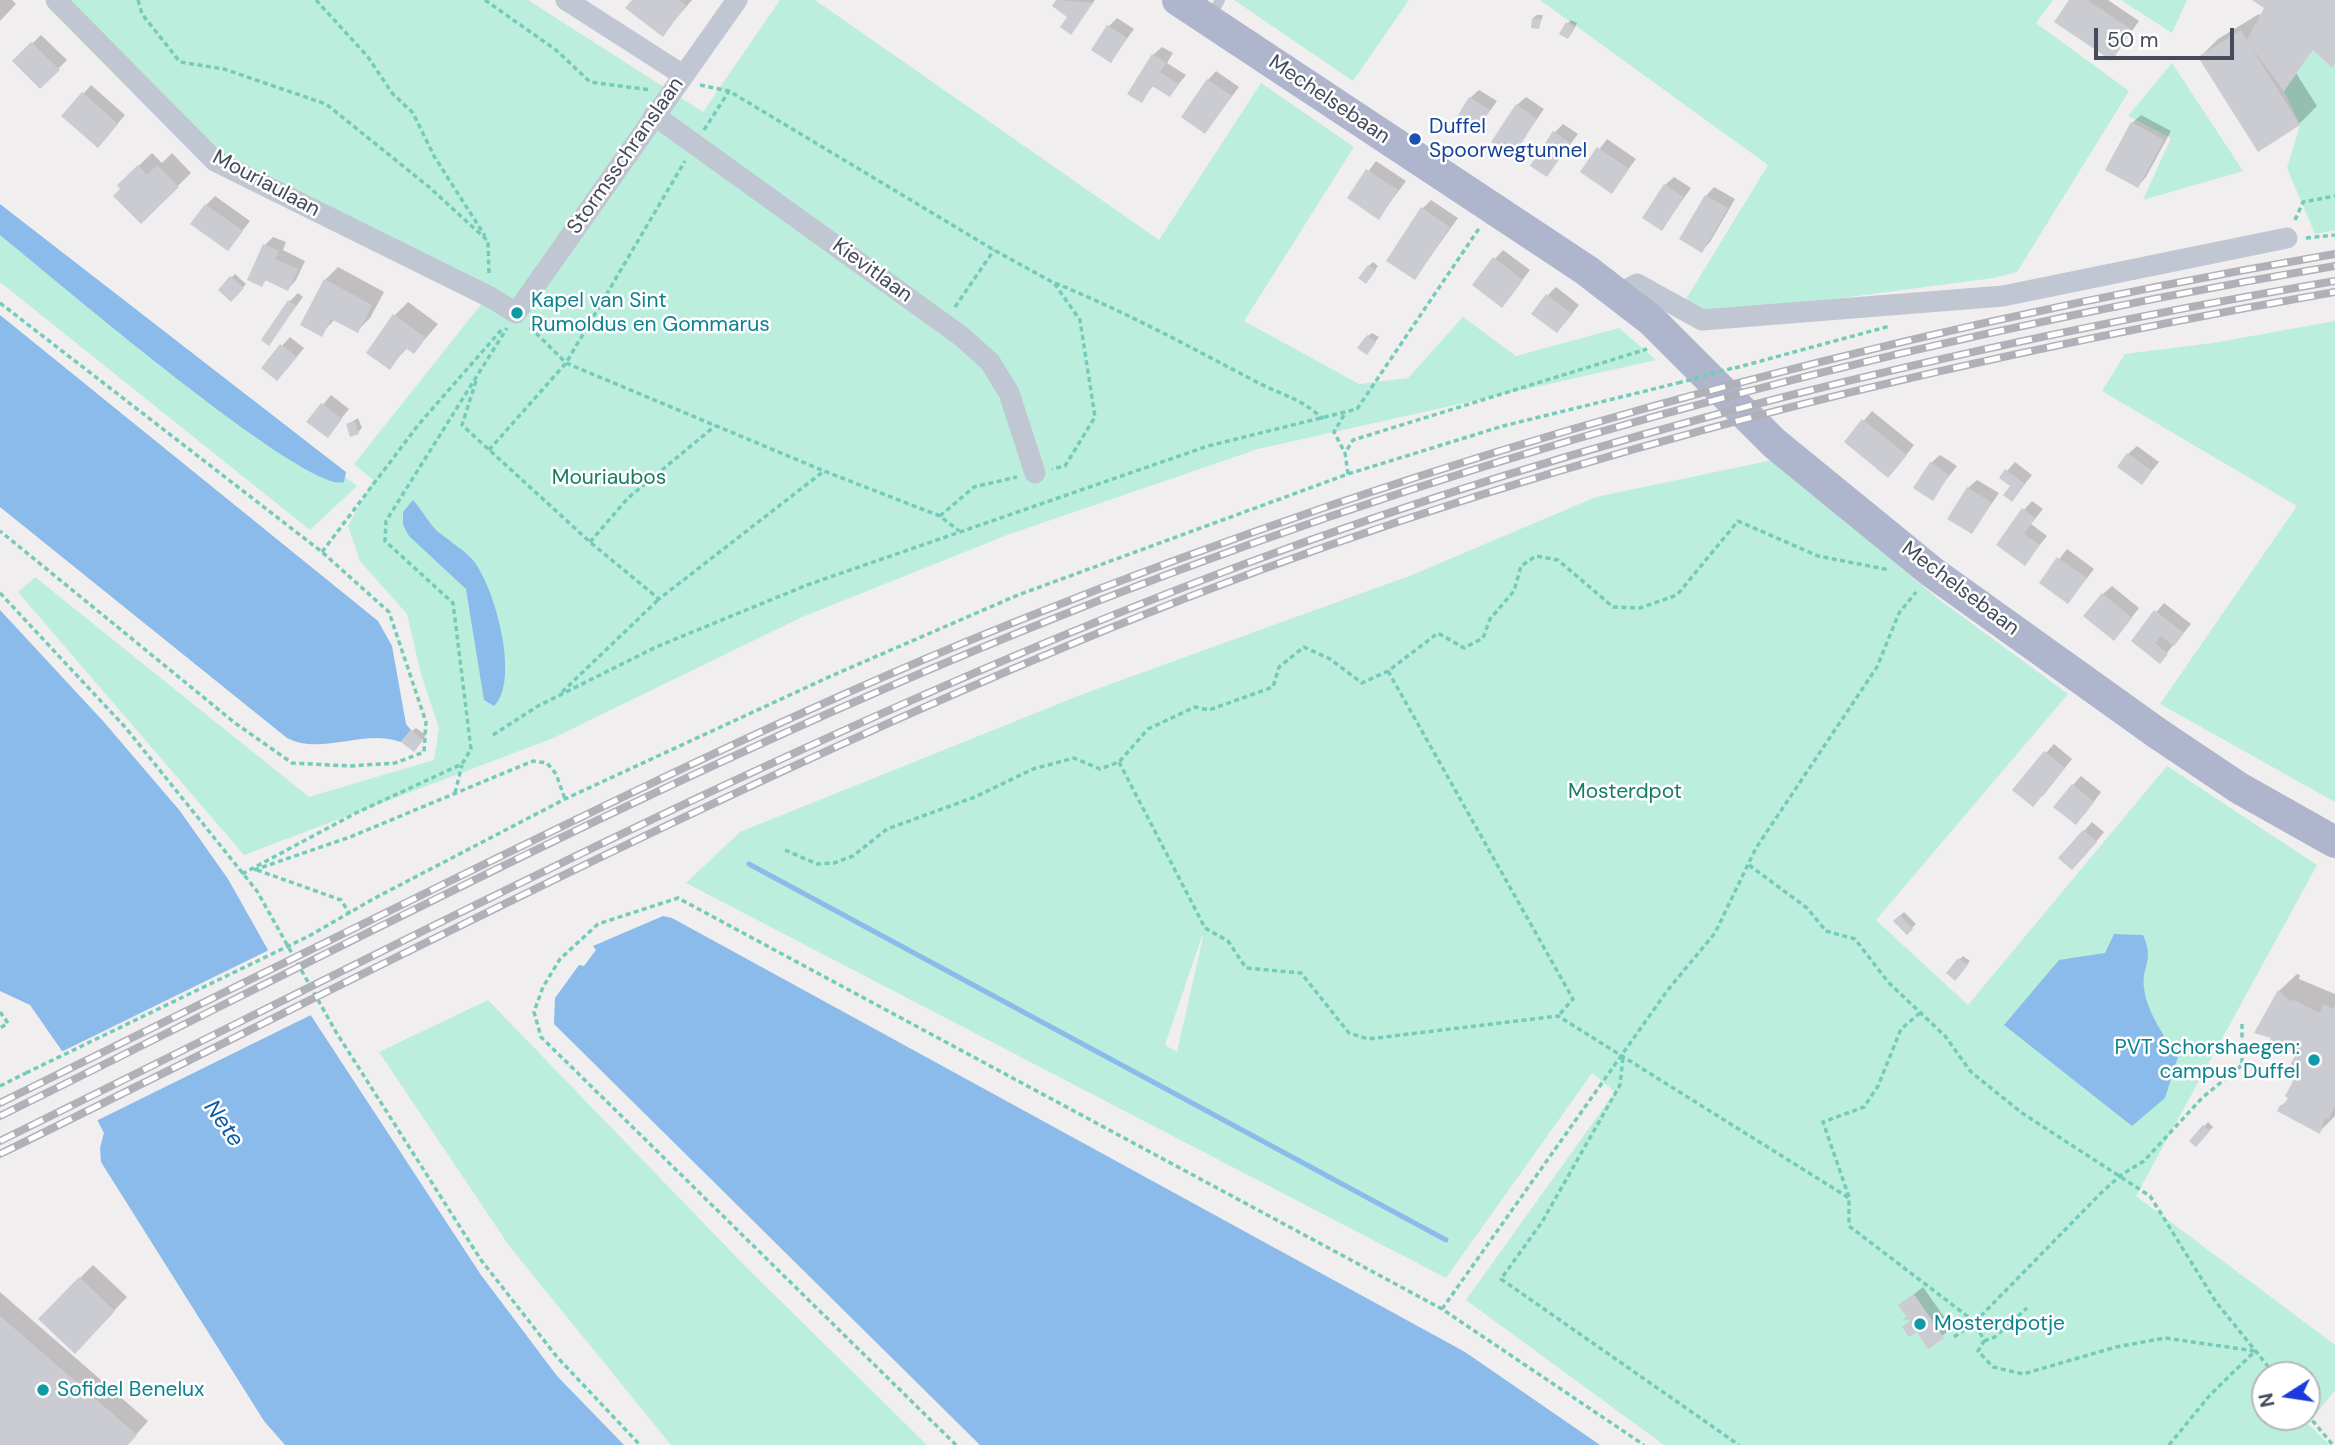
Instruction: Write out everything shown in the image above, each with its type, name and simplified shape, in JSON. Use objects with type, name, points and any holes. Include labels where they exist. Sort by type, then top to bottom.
[{"type":"main road","name":"Mechelsebaan","points":[[1178,0],[1214,10],[1618,294],[1651,320],[1774,443],[1933,572],[2166,739],[2239,788],[2335,842]]},
{"type":"street","name":"Mouriaulaan","points":[[56,0],[215,161],[490,297],[516,313]]},
{"type":"street","points":[[566,0],[677,82]]},
{"type":"street","name":"Stormsschranslaan","points":[[516,313],[737,0]]},
{"type":"street","name":"Kievitlaan","points":[[654,116],[943,324],[990,362],[1009,393],[1035,472]]},
{"type":"street","points":[[1618,294],[1637,284],[1702,320],[1989,297],[2287,238]]},
{"type":"path","points":[[138,0],[142,14],[180,62],[224,69],[326,104],[429,187],[488,241]]},
{"type":"path","points":[[316,0],[368,57],[392,93],[413,113],[434,156],[488,241],[490,297]]},
{"type":"path","points":[[485,0],[546,42],[590,82],[677,82],[729,91],[993,250],[1054,283],[1120,309],[1257,382],[1307,402],[1323,419]]},
{"type":"path","points":[[489,450],[566,363],[729,91]]},
{"type":"path","points":[[2335,196],[2302,202],[2287,238],[2318,239],[2335,235]]},
{"type":"path","points":[[493,735],[559,696],[656,647],[807,585],[1208,446],[1357,409],[1493,208]]},
{"type":"path","points":[[943,324],[993,250]]},
{"type":"path","points":[[940,516],[974,487],[1065,466],[1095,417],[1080,320],[1054,283]]},
{"type":"path","points":[[0,303],[322,552],[389,612],[425,722],[424,752],[395,763],[350,766],[292,763],[235,723],[0,531]]},
{"type":"path","points":[[516,313],[566,363],[824,471],[940,516],[960,531]]},
{"type":"path","points":[[455,793],[462,764],[471,749],[453,603],[385,541],[386,521],[516,313]]},
{"type":"path","points":[[322,552],[419,424],[516,313]]},
{"type":"path","points":[[0,1086],[309,936],[374,898],[565,799],[831,676],[1018,595],[1348,474],[1503,426],[1895,325]]},
{"type":"path","points":[[1345,453],[1353,440],[1655,346]]},
{"type":"path","points":[[477,374],[462,425],[590,542],[659,599]]},
{"type":"path","points":[[1345,413],[1334,432],[1345,453],[1348,474]]},
{"type":"path","points":[[590,542],[628,498],[715,426]]},
{"type":"path","points":[[559,696],[659,599],[824,471]]},
{"type":"path","points":[[785,849],[817,864],[834,863],[853,856],[887,829],[975,797],[1033,769],[1074,758],[1100,769],[1119,762],[1148,729],[1195,707],[1209,710],[1273,687],[1279,667],[1304,646],[1330,659],[1362,683],[1388,671],[1438,633],[1464,648],[1483,638],[1490,619],[1514,591],[1521,566],[1536,556],[1558,560],[1613,607],[1640,608],[1676,596],[1738,522],[1818,556],[1902,572]]},
{"type":"path","points":[[0,593],[52,645],[125,727],[257,891],[336,1032],[481,1261],[557,1357],[640,1445]]},
{"type":"path","points":[[1442,1309],[1667,991],[1715,933],[1756,848],[1877,667],[1899,613]]},
{"type":"path","points":[[1388,671],[1573,999],[1558,1016]]},
{"type":"path","points":[[242,874],[350,837],[533,761],[547,763],[556,774],[565,799]]},
{"type":"path","points":[[1119,762],[1205,928],[1228,941],[1247,968],[1301,973],[1349,1033],[1368,1039],[1558,1016],[1849,1198]]},
{"type":"path","points":[[242,874],[356,813],[462,764]]},
{"type":"path","points":[[1749,865],[1807,908],[1826,931],[1855,939],[1888,982],[1945,1036],[1971,1072],[2022,1113],[2150,1196],[2216,1302],[2263,1361]]},
{"type":"path","points":[[255,869],[333,895],[341,900],[350,914]]},
{"type":"path","points":[[956,1445],[541,1037],[534,1012],[543,987],[560,959],[598,924],[678,898],[1442,1309],[1644,1445]]},
{"type":"path","points":[[0,1012],[8,1023],[0,1028]]},
{"type":"path","points":[[1921,1012],[1901,1029],[1878,1086],[1864,1107],[1823,1122],[1849,1198],[1849,1226],[1975,1322],[1984,1341]]},
{"type":"path","points":[[1954,1337],[1975,1322],[2101,1193],[2121,1175],[2144,1161],[2202,1098],[2242,1065],[2242,1024]]},
{"type":"path","points":[[1623,1056],[1620,1085],[1542,1222],[1501,1279],[1739,1445]]},
{"type":"path","points":[[2027,1308],[1996,1337],[1984,1341],[1978,1351],[1993,1367],[2023,1374],[2116,1347],[2165,1338],[2255,1351]]},
{"type":"path","points":[[2169,1445],[2210,1395],[2255,1351]]},
{"type":"path","points":[[2321,1431],[2333,1445]]},
{"type":"green space","name":"Mouriaubos","points":[[68,0],[528,0],[703,112],[780,0],[815,0],[1159,240],[1261,83],[1354,147],[1244,321],[1359,384],[1408,378],[1463,317],[1516,356],[1619,328],[1656,360],[1258,449],[1007,535],[802,617],[551,739],[244,855],[18,592],[35,577],[309,797],[434,760],[439,728],[421,674],[407,614],[360,561],[348,526],[373,480],[354,464],[491,292],[229,161]]},
{"type":"green space","points":[[1234,0],[1409,0],[1353,81]]},
{"type":"green space","points":[[1540,0],[2053,0],[2036,23],[2129,91],[2017,272],[1994,278],[1712,315],[1683,304],[1768,165]]},
{"type":"green space","points":[[2121,0],[2187,0],[2172,33]]},
{"type":"green space","points":[[2313,50],[2332,68],[2335,64],[2335,230],[2315,234],[2287,168],[2300,125],[2284,91]]},
{"type":"green space","points":[[2172,63],[2243,171],[2143,200],[2171,138],[2128,116]]},
{"type":"green space","points":[[0,213],[357,486],[310,530],[0,282]]},
{"type":"green space","points":[[2335,321],[2335,802],[2160,704],[2297,506],[2102,391],[2125,354],[2213,343]]},
{"type":"green space","name":"Mosterdpot","points":[[1773,460],[1937,598],[2068,694],[1876,920],[1968,1005],[2167,766],[2317,865],[2136,1196],[2335,1345],[2335,1390],[2321,1408],[2321,1361],[2251,1361],[2251,1431],[2315,1431],[2330,1445],[1664,1445],[1466,1300],[1615,1092],[1592,1073],[1446,1278],[686,883],[740,832],[1083,694],[1412,575],[1596,497]],"holes":[[[1203,937],[1177,1052],[1165,1045]]]},
{"type":"green space","points":[[488,1000],[745,1266],[927,1445],[671,1445],[510,1247],[379,1052]]},
{"type":"water","points":[[0,204],[346,472],[344,482],[320,477],[280,454],[230,419],[118,332],[0,235]]},
{"type":"water","points":[[0,315],[378,621],[392,646],[406,724],[411,730],[401,742],[372,738],[314,744],[287,738],[0,507]]},
{"type":"water","points":[[413,500],[437,531],[471,558],[488,588],[496,609],[505,655],[502,693],[494,706],[484,700],[466,589],[409,536],[403,525],[403,512]]},
{"type":"water","name":"Nete","points":[[0,610],[103,721],[180,811],[228,879],[268,950],[481,1275],[557,1376],[624,1445],[285,1445],[264,1421],[101,1162],[100,1148],[104,1133],[62,1051],[30,1005],[0,991]]},
{"type":"water","points":[[663,916],[672,918],[1465,1352],[1600,1445],[980,1445],[554,1024],[555,998],[579,965],[584,966],[596,950],[593,946]]},
{"type":"water","points":[[2114,934],[2143,935],[2148,952],[2144,981],[2146,997],[2157,1024],[2178,1057],[2165,1098],[2132,1126],[2004,1025],[2059,960],[2105,953]]},
{"type":"pier","points":[[271,949],[313,1014],[94,1122],[59,1053]]},
{"type":"building","points":[[632,0],[679,0],[686,5],[663,37],[625,8]]},
{"type":"building","points":[[1056,0],[1093,3],[1071,35],[1060,27],[1067,17],[1052,6]]},
{"type":"building","points":[[2069,0],[2087,0],[2132,30],[2112,61],[2054,22]]},
{"type":"building","points":[[2252,0],[2335,0],[2335,64],[2332,68],[2313,50],[2284,91],[2249,44],[2300,125],[2258,152],[2198,57],[2241,30],[2247,40],[2264,8]]},
{"type":"building","points":[[1532,18],[1541,19],[1539,29],[1531,28]]},
{"type":"building","points":[[1566,22],[1575,28],[1568,39],[1559,34]]},
{"type":"building","points":[[1107,25],[1127,38],[1111,63],[1091,50]]},
{"type":"building","points":[[31,42],[60,70],[40,89],[12,61]]},
{"type":"building","points":[[1152,54],[1166,63],[1160,72],[1179,84],[1170,97],[1152,86],[1142,103],[1127,94]]},
{"type":"building","points":[[1207,79],[1232,96],[1205,134],[1181,117]]},
{"type":"building","points":[[82,92],[118,124],[98,148],[61,116]]},
{"type":"building","points":[[1469,97],[1490,110],[1476,133],[1455,120]]},
{"type":"building","points":[[1516,104],[1537,119],[1513,156],[1491,142]]},
{"type":"building","points":[[2131,122],[2164,140],[2138,188],[2105,170]]},
{"type":"building","points":[[1553,131],[1570,143],[1547,177],[1530,166]]},
{"type":"building","points":[[1597,147],[1629,169],[1612,194],[1580,172]]},
{"type":"building","points":[[138,165],[147,175],[157,165],[179,187],[141,224],[113,196],[120,189],[117,185]]},
{"type":"building","points":[[1366,169],[1398,190],[1379,220],[1347,198]]},
{"type":"building","points":[[1664,184],[1684,197],[1662,231],[1642,218]]},
{"type":"building","points":[[1705,195],[1728,208],[1702,253],[1679,239]]},
{"type":"building","points":[[205,204],[243,231],[228,251],[190,224]]},
{"type":"building","points":[[1421,207],[1450,227],[1415,280],[1386,261]]},
{"type":"building","points":[[263,244],[279,251],[275,259],[298,269],[288,291],[265,280],[262,287],[247,280]]},
{"type":"building","points":[[1493,257],[1523,280],[1502,308],[1472,285]]},
{"type":"building","points":[[1368,265],[1376,270],[1366,284],[1358,278]]},
{"type":"building","points":[[230,276],[244,288],[231,302],[218,290]]},
{"type":"building","points":[[324,279],[372,305],[358,333],[331,319],[322,337],[300,325]]},
{"type":"building","points":[[1546,294],[1572,314],[1557,333],[1531,314]]},
{"type":"building","points":[[288,300],[296,306],[269,346],[261,340]]},
{"type":"building","points":[[393,314],[426,338],[414,354],[405,348],[390,370],[366,353]]},
{"type":"building","points":[[1367,335],[1376,342],[1367,355],[1357,348]]},
{"type":"building","points":[[280,344],[297,357],[277,381],[261,368]]},
{"type":"building","points":[[321,403],[342,419],[328,438],[306,422]]},
{"type":"building","points":[[1862,419],[1907,455],[1888,478],[1844,442]]},
{"type":"building","points":[[354,421],[359,434],[350,437],[346,424]]},
{"type":"building","points":[[2127,453],[2152,471],[2142,485],[2117,467]]},
{"type":"building","points":[[1930,462],[1949,475],[1933,501],[1913,488]]},
{"type":"building","points":[[2005,469],[2025,484],[2012,502],[2003,495],[2010,486],[1999,478]]},
{"type":"building","points":[[1967,487],[1992,503],[1972,534],[1947,519]]},
{"type":"building","points":[[2022,508],[2035,518],[2024,534],[2040,545],[2025,566],[1996,545]]},
{"type":"building","points":[[2057,557],[2087,578],[2068,604],[2039,583]]},
{"type":"building","points":[[2102,593],[2132,618],[2114,641],[2083,616]]},
{"type":"building","points":[[2154,610],[2184,633],[2174,646],[2161,636],[2155,643],[2168,654],[2160,664],[2131,641]]},
{"type":"building","points":[[411,730],[423,740],[414,752],[401,742]]},
{"type":"building","points":[[2044,751],[2065,768],[2033,807],[2012,790]]},
{"type":"building","points":[[2072,784],[2094,802],[2076,825],[2053,807]]},
{"type":"building","points":[[2083,830],[2097,842],[2072,870],[2058,858]]},
{"type":"building","points":[[1900,915],[1913,929],[1907,935],[1893,921]]},
{"type":"building","points":[[1958,958],[1968,965],[1955,981],[1946,973]]},
{"type":"building","name":"PVT Schorshaegen: campus Duffel","points":[[2278,990],[2291,1002],[2292,999],[2319,1013],[2324,1004],[2333,1009],[2335,1005],[2335,1106],[2328,1120],[2325,1118],[2320,1134],[2277,1111],[2288,1098],[2285,1096],[2299,1070],[2290,1065],[2295,1056],[2269,1041],[2271,1038],[2254,1033]]},
{"type":"building","points":[[2203,1125],[2210,1131],[2196,1147],[2189,1141]]},
{"type":"building","points":[[79,1277],[115,1311],[75,1354],[38,1319]]},
{"type":"building","name":"Mosterdpotje","points":[[1914,1294],[1944,1338],[1928,1349],[1917,1332],[1909,1337],[1902,1327],[1910,1321],[1905,1321],[1906,1316],[1898,1305]]},
{"type":"building","name":"Sofidel Benelux","points":[[0,1316],[137,1435],[128,1445],[0,1445]]},
{"type":"waterway","points":[[749,864],[1446,1240]]},
{"type":"railway","points":[[0,1103],[733,745],[876,680],[1020,620],[1180,559],[1341,502],[1668,402],[1999,320],[2335,254]]},
{"type":"railway","points":[[0,1116],[633,803],[890,686],[1179,570],[1341,513],[1503,461],[1667,413],[1999,331],[2167,296],[2335,266]]},
{"type":"railway","points":[[0,1141],[460,913],[769,765],[925,694],[1083,627],[1242,565],[1510,474],[1645,434],[1782,398],[2057,334],[2335,281]]},
{"type":"railway","points":[[0,1154],[552,881],[831,749],[1113,627],[1261,570],[1411,517],[1562,470],[1715,427],[2023,353],[2335,292]]},
{"type":"place","name":"Duffel Spoorwegtunnel","points":[[1415,139]]},
{"type":"place","name":"Kapel van Sint Rumoldus en Gommarus","points":[[517,313]]},
{"type":"place","name":"PVT Schorshaegen: campus Duffel","points":[[2314,1060]]},
{"type":"place","name":"Mosterdpotje","points":[[1920,1324]]},
{"type":"place","name":"Sofidel Benelux","points":[[43,1390]]}]
